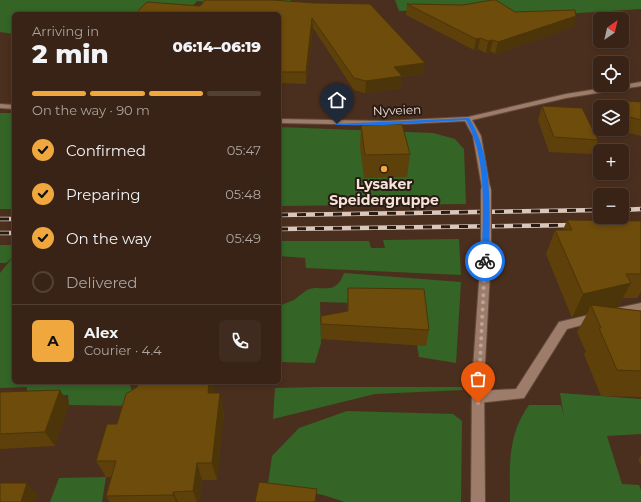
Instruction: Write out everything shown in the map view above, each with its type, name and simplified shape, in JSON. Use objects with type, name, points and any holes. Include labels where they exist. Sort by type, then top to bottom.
[{"type":"street","name":"Nyveien","points":[[281,121],[384,123],[468,119],[566,96],[641,84]]},
{"type":"street","points":[[0,106],[12,107]]},
{"type":"street","points":[[468,119],[477,136],[486,188],[486,254],[478,397],[478,502]]},
{"type":"street","points":[[478,397],[520,394],[563,325],[641,307]]},
{"type":"street","points":[[563,325],[602,329]]},
{"type":"green space","points":[[0,0],[291,0],[288,8],[197,1],[188,11],[172,12],[12,12],[12,34],[0,32]]},
{"type":"green space","points":[[395,0],[641,0],[641,9],[516,17],[497,8],[399,11]]},
{"type":"green space","points":[[0,113],[12,113],[12,209],[0,209]]},
{"type":"green space","points":[[281,127],[433,133],[455,139],[464,149],[466,204],[281,206]]},
{"type":"green space","points":[[459,239],[461,275],[306,268],[305,258],[281,256],[281,241],[369,241],[371,248],[385,248],[383,240]]},
{"type":"green space","points":[[0,245],[12,245],[12,258],[6,263],[0,263]]},
{"type":"green space","points":[[12,258],[12,384],[130,384],[137,406],[69,405],[68,395],[27,396],[27,387],[0,388],[0,273]]},
{"type":"green space","points":[[344,273],[461,282],[456,363],[419,357],[417,345],[426,345],[421,305],[320,302],[321,343],[315,363],[281,362],[281,305],[294,300],[307,290],[312,288],[332,288],[340,281]]},
{"type":"green space","points":[[461,387],[463,390],[375,394],[273,419],[275,388]]},
{"type":"green space","points":[[560,393],[641,399],[641,434],[607,436],[622,484],[639,485],[641,490],[641,502],[510,502],[511,451],[513,440],[522,417],[529,405],[561,405],[564,417]]},
{"type":"green space","points":[[347,411],[453,414],[462,421],[461,502],[345,502],[323,495],[268,484],[272,456],[299,428]]},
{"type":"green space","points":[[106,477],[102,502],[50,502],[59,478]]},
{"type":"building","points":[[205,0],[272,0],[314,3],[370,4],[425,63],[394,67],[402,76],[366,81],[354,78],[312,18],[306,72],[281,72],[281,12],[137,12],[147,2],[200,6]]},
{"type":"building","points":[[496,0],[515,12],[575,10],[576,16],[498,42],[480,38],[476,39],[407,4],[463,5]]},
{"type":"building","points":[[629,101],[641,102],[641,120],[629,117]]},
{"type":"building","points":[[542,106],[582,108],[593,130],[593,136],[596,136],[598,140],[554,137]]},
{"type":"building","points":[[402,124],[410,154],[365,155],[361,125]]},
{"type":"building","points":[[567,220],[593,220],[593,224],[629,224],[629,221],[641,221],[641,274],[626,274],[631,283],[583,294],[555,230],[572,230]]},
{"type":"building","points":[[348,288],[424,289],[429,330],[321,324],[321,316],[348,311]]},
{"type":"building","points":[[591,305],[641,311],[641,371],[617,370]]},
{"type":"building","points":[[138,384],[209,384],[208,393],[220,393],[212,463],[197,463],[193,491],[173,492],[173,495],[106,496],[116,461],[96,461],[107,424],[117,424],[126,394],[137,387]]},
{"type":"building","points":[[60,390],[45,432],[0,434],[0,392]]},
{"type":"building","points":[[259,482],[317,489],[315,502],[255,502]]},
{"type":"building","points":[[0,483],[27,483],[21,502],[0,502]]},
{"type":"railway","points":[[629,210],[641,209]]},
{"type":"railway","points":[[281,215],[593,210]]},
{"type":"railway","points":[[0,219],[12,219]]},
{"type":"railway","points":[[281,229],[577,225]]},
{"type":"railway","points":[[0,233],[12,233]]},
{"type":"way so far","points":[[478,403],[485,261]]},
{"type":"place","name":"Lysaker Speidergruppe","points":[[384,169]]},
{"type":"route","points":[[337,124],[468,119],[477,136],[486,188],[485,261]]}]
